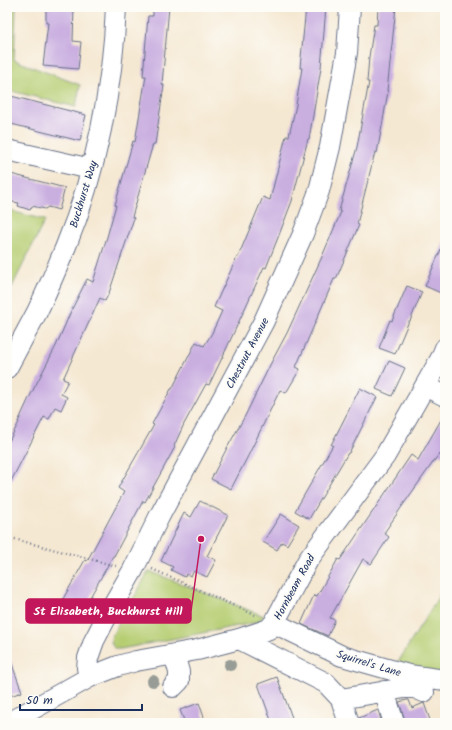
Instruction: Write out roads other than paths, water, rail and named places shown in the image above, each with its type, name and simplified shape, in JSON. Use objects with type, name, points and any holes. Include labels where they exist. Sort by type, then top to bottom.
[{"type":"street","name":"Buckhurst Way","points":[[7,368],[37,311],[66,246],[81,204],[106,105],[116,7]]},
{"type":"street","name":"Chestnut Avenue","points":[[90,677],[87,668],[88,658],[94,641],[264,322],[303,234],[319,191],[330,148],[347,53],[350,7]]},
{"type":"street","points":[[7,150],[91,169]]},
{"type":"street","name":"Hornbeam Road","points":[[8,723],[90,677],[118,666],[136,661],[197,650],[269,630],[308,560],[385,456],[445,348]]},
{"type":"street","points":[[425,386],[445,396]]},
{"type":"street","name":"Squirrel's Lane","points":[[274,623],[342,656],[409,675],[445,680]]},
{"type":"street","points":[[239,639],[326,683],[341,699],[349,723]]},
{"type":"street","points":[[173,687],[179,680],[180,672],[174,654]]},
{"type":"street","points":[[341,699],[404,688],[415,688],[424,692]]},
{"type":"street","points":[[384,691],[394,723]]},
{"type":"place","name":"St Elisabeth, Buckhurst Hill","points":[[201,539]]}]
